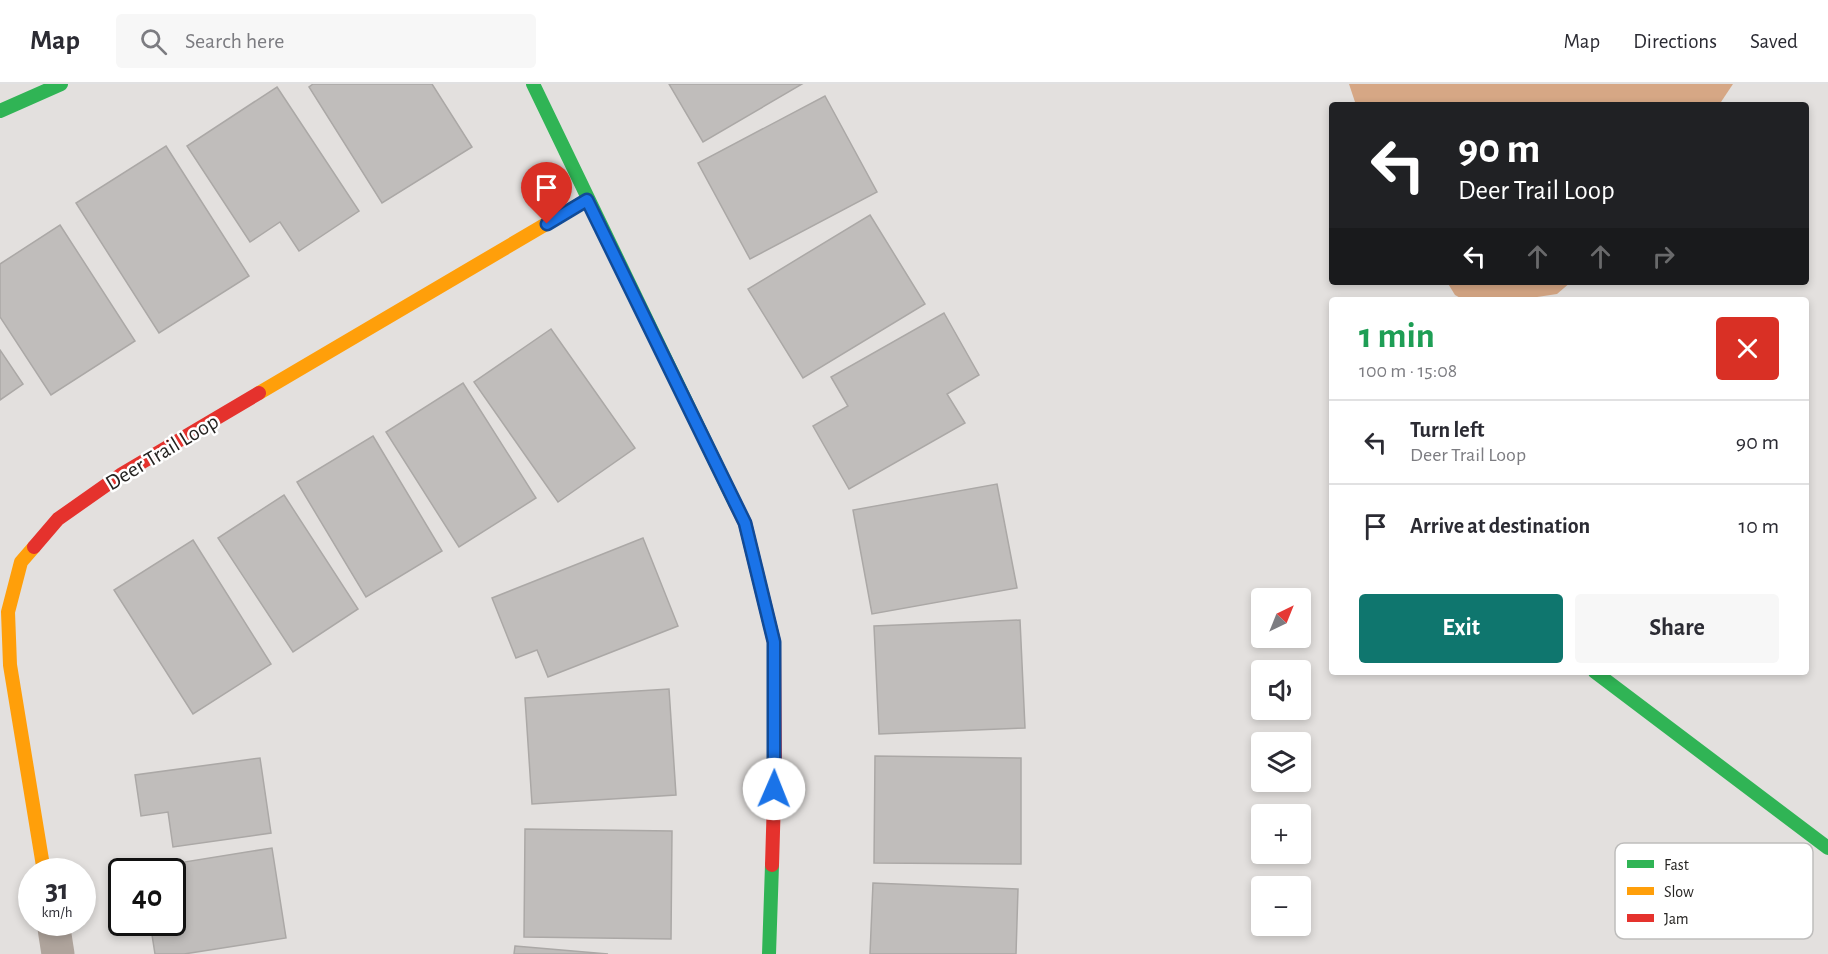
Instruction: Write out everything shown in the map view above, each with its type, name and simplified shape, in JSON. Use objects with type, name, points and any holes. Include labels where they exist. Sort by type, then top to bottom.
[{"type":"street","points":[[0,111],[61,84]]},
{"type":"street","points":[[532,84],[745,523],[774,642],[775,765],[769,954]]},
{"type":"street","name":"Deer Trail Loop","points":[[42,858],[10,665],[8,612],[21,562],[58,519],[122,474],[587,200]]},
{"type":"street","points":[[1599,675],[1828,848]]},
{"type":"street","points":[[55,936],[58,954]]},
{"type":"shaded area","points":[[1349,84],[1733,84],[1721,102],[1355,102]]},
{"type":"shaded area","points":[[1449,285],[1568,285],[1557,294],[1537,297],[1459,297]]},
{"type":"building","points":[[313,84],[432,84],[472,147],[382,203],[309,87]]},
{"type":"building","points":[[669,84],[802,84],[703,142]]},
{"type":"building","points":[[277,87],[359,211],[299,251],[280,222],[250,242],[187,146]]},
{"type":"building","points":[[825,96],[877,192],[750,259],[698,163]]},
{"type":"building","points":[[166,146],[249,276],[159,333],[76,203]]},
{"type":"building","points":[[870,215],[925,304],[803,378],[748,289]]},
{"type":"building","points":[[60,225],[135,341],[51,395],[0,317],[0,264]]},
{"type":"building","points":[[944,313],[979,375],[947,394],[965,423],[849,489],[813,426],[848,406],[831,377]]},
{"type":"building","points":[[551,329],[635,448],[558,502],[474,382]]},
{"type":"building","points":[[0,350],[23,384],[0,400]]},
{"type":"building","points":[[463,383],[536,498],[459,547],[386,432]]},
{"type":"building","points":[[373,436],[442,551],[366,597],[297,482]]},
{"type":"building","points":[[997,484],[1017,588],[872,614],[853,510]]},
{"type":"building","points":[[284,495],[358,609],[293,652],[218,538]]},
{"type":"building","points":[[643,538],[678,626],[548,677],[537,650],[516,658],[492,598]]},
{"type":"building","points":[[193,540],[271,664],[193,714],[114,590]]},
{"type":"building","points":[[1020,620],[1025,728],[879,734],[874,626]]},
{"type":"building","points":[[669,689],[676,795],[532,804],[525,698]]},
{"type":"building","points":[[875,756],[1021,758],[1021,864],[874,863]]},
{"type":"building","points":[[260,758],[271,833],[173,847],[168,812],[141,816],[135,775]]},
{"type":"building","points":[[525,829],[672,831],[671,939],[524,937]]},
{"type":"building","points":[[272,848],[286,938],[184,954],[155,954],[152,936],[186,936],[186,862]]},
{"type":"building","points":[[873,883],[1018,889],[1016,954],[870,954]]},
{"type":"building","points":[[515,946],[608,954],[514,954]]},
{"type":"traffic: fast","points":[[0,111],[61,84]]},
{"type":"traffic: fast","points":[[533,84],[735,503]]},
{"type":"traffic: fast","points":[[1599,675],[1828,848]]},
{"type":"traffic: fast","points":[[769,954],[772,865]]},
{"type":"traffic: slow","points":[[259,393],[587,200]]},
{"type":"traffic: slow","points":[[34,547],[21,562],[8,612],[10,665],[42,858]]},
{"type":"traffic: jam","points":[[34,547],[58,519],[122,474],[259,393]]},
{"type":"traffic: jam","points":[[735,503],[745,523],[774,642],[775,765],[772,865]]},
{"type":"route","points":[[547,224],[587,200],[745,523],[774,642],[774,789]]}]
